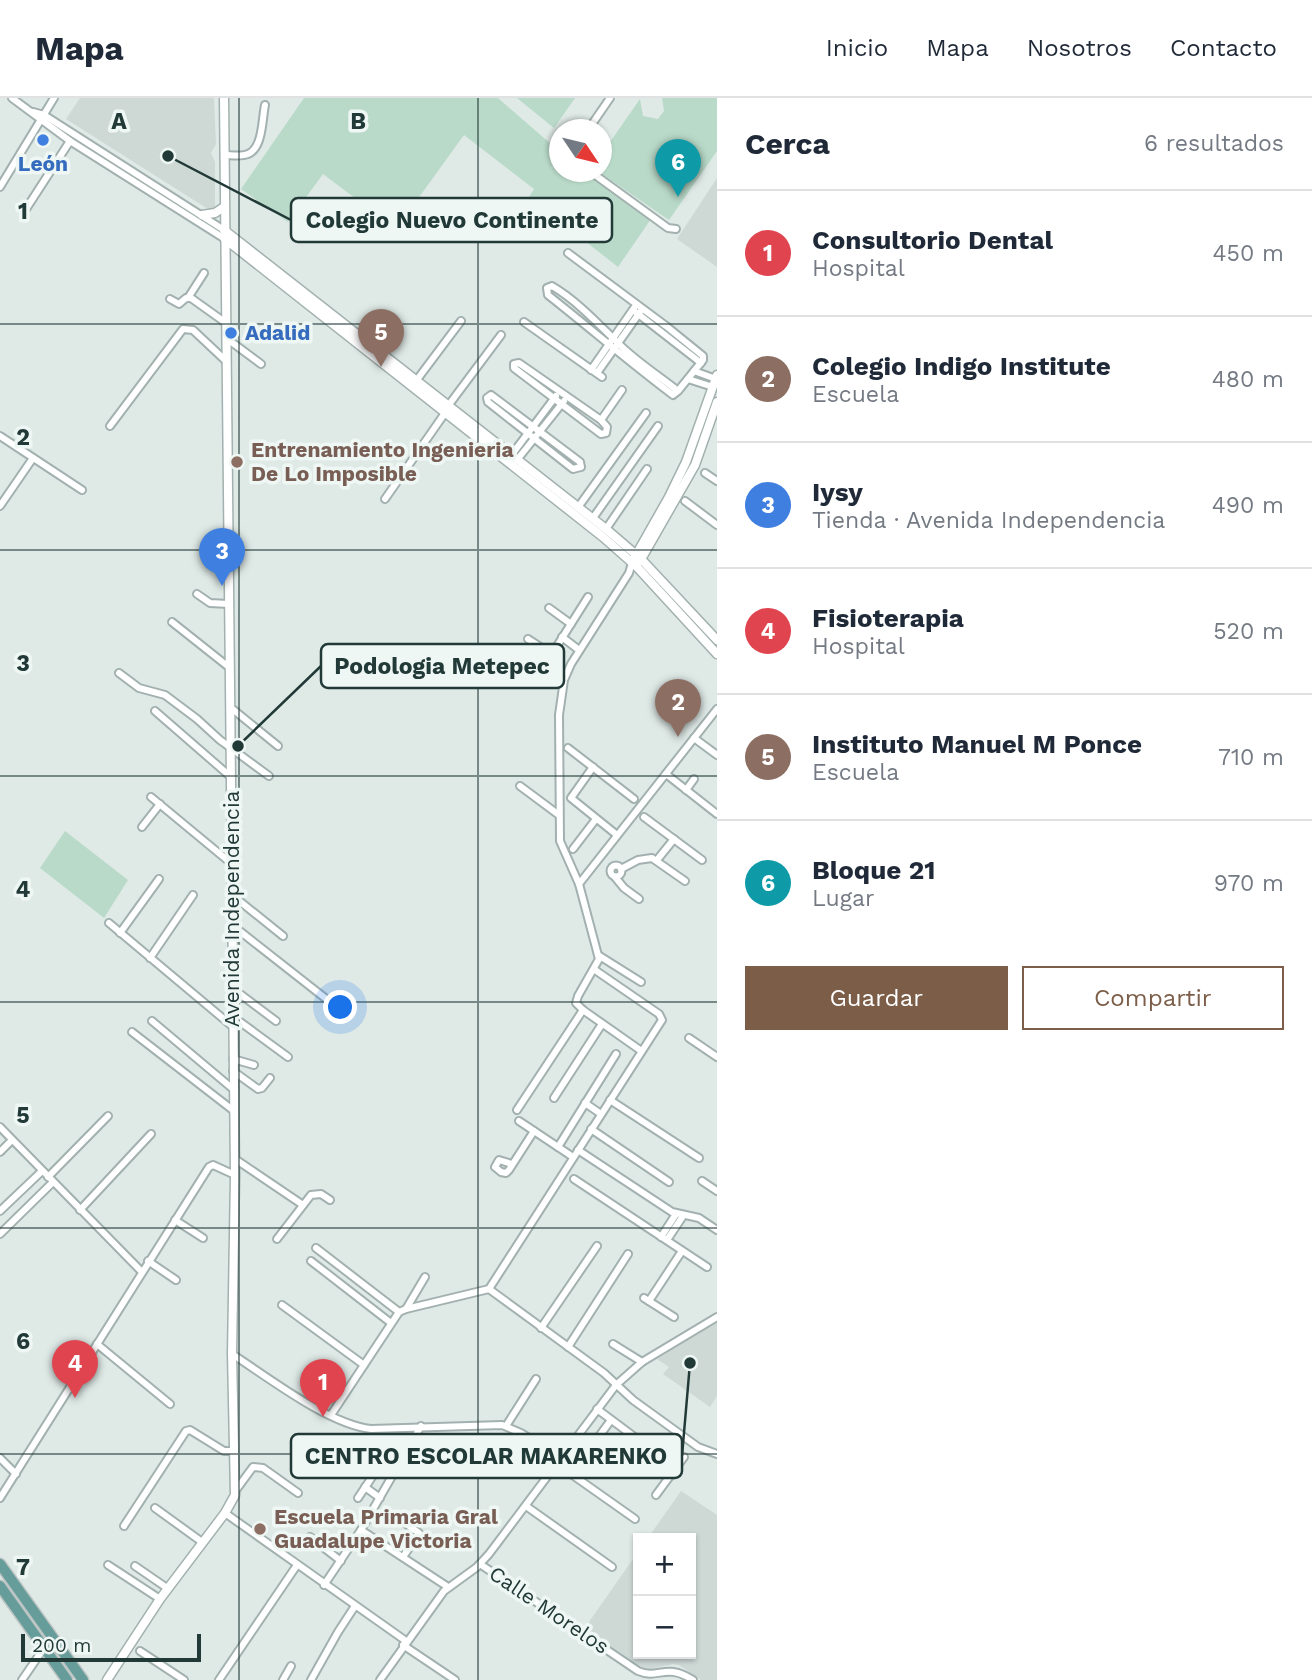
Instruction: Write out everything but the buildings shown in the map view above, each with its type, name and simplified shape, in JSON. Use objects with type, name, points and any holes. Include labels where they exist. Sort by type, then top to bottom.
[{"type":"main road","points":[[0,1564],[83,1680]]},
{"type":"main road","points":[[0,1586],[67,1680]]},
{"type":"street","points":[[12,98],[202,215],[511,459],[635,563],[717,640]]},
{"type":"street","points":[[0,187],[54,98]]},
{"type":"street","name":"Avenida Independencia","points":[[107,1680],[167,1588],[225,1513],[235,1491],[232,1354],[235,1159],[224,98]]},
{"type":"street","points":[[595,119],[610,98]]},
{"type":"street","points":[[224,155],[245,155],[255,149],[265,105]]},
{"type":"street","points":[[42,118],[70,141],[225,234],[416,381],[447,409]]},
{"type":"street","points":[[26,209],[70,141]]},
{"type":"street","points":[[605,182],[668,228],[676,229]]},
{"type":"street","points":[[202,215],[215,214],[224,207]]},
{"type":"street","points":[[568,253],[702,360],[676,393],[548,295],[547,288],[555,288],[580,308],[613,343]]},
{"type":"street","points":[[170,299],[179,304],[188,298],[204,273]]},
{"type":"street","points":[[188,298],[226,323]]},
{"type":"street","points":[[575,315],[580,308]]},
{"type":"street","points":[[524,322],[597,374],[613,343],[638,309]]},
{"type":"street","points":[[416,381],[461,321]]},
{"type":"street","points":[[110,426],[183,329],[193,330],[226,361]]},
{"type":"street","points":[[385,499],[501,335]]},
{"type":"street","points":[[226,338],[261,364]]},
{"type":"street","points":[[519,363],[601,421],[607,428],[603,434],[514,368],[514,364],[519,363]]},
{"type":"street","points":[[694,371],[715,380]]},
{"type":"street","points":[[688,379],[715,380]]},
{"type":"street","points":[[690,463],[715,380]]},
{"type":"street","points":[[601,421],[622,390]]},
{"type":"street","points":[[511,459],[531,435],[533,426],[559,391]]},
{"type":"street","points":[[494,396],[541,432],[580,462],[579,469],[575,470],[488,402],[488,397],[494,396]]},
{"type":"street","points":[[531,435],[541,432],[567,397]]},
{"type":"street","points":[[640,1050],[576,1003],[595,970],[598,955],[579,884],[561,847],[561,699],[568,672],[579,650],[635,563],[690,463],[717,402]]},
{"type":"street","points":[[579,506],[646,413]]},
{"type":"street","points":[[593,518],[658,426]]},
{"type":"street","points":[[0,436],[82,490]]},
{"type":"street","points":[[0,506],[33,458]]},
{"type":"street","points":[[511,459],[606,528],[717,654]]},
{"type":"street","points":[[606,528],[647,469]]},
{"type":"street","points":[[705,473],[717,481]]},
{"type":"street","points":[[685,501],[717,524]]},
{"type":"street","points":[[197,594],[210,603],[229,604]]},
{"type":"street","points":[[545,665],[588,597]]},
{"type":"street","points":[[549,608],[570,624]]},
{"type":"street","points":[[172,622],[230,668]]},
{"type":"street","points":[[562,637],[579,650]]},
{"type":"street","points":[[528,639],[551,654]]},
{"type":"street","points":[[120,673],[139,688],[165,695],[270,776]]},
{"type":"street","points":[[230,707],[278,746]]},
{"type":"street","points":[[579,884],[717,709]]},
{"type":"street","points":[[155,712],[231,776]]},
{"type":"street","points":[[710,717],[717,723]]},
{"type":"street","points":[[694,738],[717,755]]},
{"type":"street","points":[[568,748],[634,799]]},
{"type":"street","points":[[593,767],[571,798],[617,835]]},
{"type":"street","points":[[666,774],[717,814]]},
{"type":"street","points":[[686,790],[694,779]]},
{"type":"street","points":[[520,786],[559,816]]},
{"type":"street","points":[[151,797],[232,864]]},
{"type":"street","points":[[142,827],[160,804]]},
{"type":"street","points":[[644,817],[702,860]]},
{"type":"street","points":[[573,849],[596,819]]},
{"type":"street","points":[[657,860],[674,839]]},
{"type":"street","points":[[615,877],[620,874],[621,869],[647,858],[657,860],[685,881]]},
{"type":"street","points":[[599,859],[611,868]]},
{"type":"street","points":[[611,868],[617,866],[621,869]]},
{"type":"street","points":[[611,868],[611,874],[639,899]]},
{"type":"street","points":[[120,933],[159,879]]},
{"type":"street","points":[[150,958],[193,895]]},
{"type":"street","points":[[232,895],[283,936]]},
{"type":"street","points":[[109,923],[232,1021],[288,1057]]},
{"type":"street","points":[[232,925],[339,1009]]},
{"type":"street","points":[[598,955],[641,982]]},
{"type":"street","points":[[403,1311],[489,1289],[660,1022],[662,1017],[659,1014],[595,970]]},
{"type":"street","points":[[232,988],[276,1021]]},
{"type":"street","points":[[517,1110],[583,1010]]},
{"type":"street","points":[[152,1021],[233,1089]]},
{"type":"street","points":[[554,1098],[602,1024]]},
{"type":"street","points":[[132,1032],[234,1111]]},
{"type":"street","points":[[689,1038],[717,1057]]},
{"type":"street","points":[[558,1147],[616,1054]]},
{"type":"street","points":[[233,1059],[254,1065]]},
{"type":"street","points":[[233,1072],[258,1089],[262,1088],[270,1077]]},
{"type":"street","points":[[610,1100],[699,1158]]},
{"type":"street","points":[[585,1103],[601,1114]]},
{"type":"street","points":[[0,1234],[108,1116]]},
{"type":"street","points":[[519,1121],[573,1157]]},
{"type":"street","points":[[0,1127],[141,1271]]},
{"type":"street","points":[[591,1129],[669,1182]]},
{"type":"street","points":[[512,1164],[534,1131]]},
{"type":"street","points":[[80,1210],[151,1134]]},
{"type":"street","points":[[0,1152],[12,1140]]},
{"type":"street","points":[[578,1150],[680,1215],[699,1218],[717,1230]]},
{"type":"street","points":[[235,1159],[303,1205]]},
{"type":"street","points":[[0,1498],[141,1271],[210,1166],[235,1175]]},
{"type":"street","points":[[0,1211],[42,1171]]},
{"type":"street","points":[[574,1179],[707,1267]]},
{"type":"street","points":[[702,1181],[717,1191]]},
{"type":"street","points":[[277,1238],[315,1193],[330,1200]]},
{"type":"street","points":[[664,1238],[680,1215]]},
{"type":"street","points":[[175,1220],[203,1238]]},
{"type":"street","points":[[541,1328],[597,1246]]},
{"type":"street","points":[[316,1248],[403,1311]]},
{"type":"street","points":[[674,1317],[646,1300],[682,1251]]},
{"type":"street","points":[[568,1348],[628,1254]]},
{"type":"street","points":[[148,1261],[176,1280]]},
{"type":"street","points":[[311,1261],[391,1324]]},
{"type":"street","points":[[331,1415],[425,1277]]},
{"type":"street","points":[[489,1289],[616,1384],[633,1401],[698,1447],[717,1454]]},
{"type":"street","points":[[282,1305],[364,1365]]},
{"type":"street","points":[[380,1680],[448,1587],[481,1564],[616,1384],[642,1362],[717,1317]]},
{"type":"street","points":[[97,1344],[170,1404]]},
{"type":"street","points":[[613,1344],[642,1362]]},
{"type":"street","points":[[232,1354],[331,1415],[372,1429],[485,1424],[506,1426],[559,1461],[635,1519]]},
{"type":"street","points":[[506,1426],[536,1379]]},
{"type":"street","points":[[597,1409],[676,1468]]},
{"type":"street","points":[[592,1446],[611,1420]]},
{"type":"street","points":[[324,1585],[361,1530],[421,1426]]},
{"type":"street","points":[[124,1526],[186,1431],[190,1430],[224,1451],[234,1451]]},
{"type":"street","points":[[623,1473],[644,1444]]},
{"type":"street","points":[[358,1498],[387,1453]]},
{"type":"street","points":[[656,1495],[684,1457]]},
{"type":"street","points":[[0,1458],[16,1474]]},
{"type":"street","points":[[235,1491],[253,1466],[263,1468],[298,1493]]},
{"type":"street","points":[[365,1487],[380,1498]]},
{"type":"street","points":[[526,1506],[612,1567]]},
{"type":"street","points":[[155,1508],[202,1542]]},
{"type":"street","points":[[225,1513],[455,1680]]},
{"type":"street","points":[[402,1521],[419,1533],[402,1557]]},
{"type":"street","points":[[361,1530],[448,1587]]},
{"type":"street","points":[[310,1537],[341,1561]]},
{"type":"street","name":"Calle Morelos","points":[[481,1564],[638,1671],[648,1674],[676,1671],[693,1680]]},
{"type":"street","points":[[108,1565],[160,1599]]},
{"type":"street","points":[[219,1680],[297,1565]]},
{"type":"street","points":[[135,1566],[167,1588]]},
{"type":"street","points":[[310,1680],[355,1606]]},
{"type":"street","points":[[22,1680],[44,1648]]},
{"type":"street","points":[[140,1651],[184,1680]]},
{"type":"street","points":[[283,1680],[291,1666]]},
{"type":"street","points":[[168,1680],[173,1672]]},
{"type":"shaded area","points":[[80,98],[214,98],[216,144],[211,153],[215,162],[215,210],[211,211],[66,119]]},
{"type":"shaded area","points":[[717,178],[717,267],[677,239]]},
{"type":"shaded area","points":[[717,1322],[717,1396],[710,1407],[663,1374],[669,1367],[657,1359]]},
{"type":"shaded area","points":[[681,1491],[717,1515],[717,1680],[701,1680],[679,1665],[673,1664],[645,1670],[584,1629],[633,1559],[633,1659],[696,1659],[696,1533],[652,1533]]},
{"type":"green space","points":[[304,98],[498,98],[549,142],[549,182],[600,182],[651,219],[618,267],[529,197],[534,189],[464,135],[396,229],[323,174],[288,222],[241,189]]},
{"type":"green space","points":[[517,98],[575,98],[560,119],[549,119],[549,124]]},
{"type":"green space","points":[[662,98],[717,98],[717,151],[669,220],[612,181],[612,139],[640,99],[643,116],[658,119],[664,111]]},
{"type":"green space","points":[[65,831],[128,880],[104,918],[40,868]]},
{"type":"place","name":"León","points":[[43,140]]},
{"type":"place","name":"Colegio Nuevo Continente","points":[[168,156]]},
{"type":"place","name":"Bloque 21","points":[[678,197]]},
{"type":"place","name":"Adalid","points":[[231,333]]},
{"type":"place","name":"Instituto Manuel M Ponce","points":[[381,367]]},
{"type":"place","name":"Entrenamiento Ingenieria De Lo Imposible","points":[[237,462]]},
{"type":"place","name":"Iysy","points":[[222,586]]},
{"type":"place","name":"Colegio Indigo Institute","points":[[678,737]]},
{"type":"place","name":"Podologia Metepec","points":[[238,746]]},
{"type":"place","name":"CENTRO ESCOLAR MAKARENKO","points":[[690,1363]]},
{"type":"place","name":"Fisioterapia","points":[[75,1398]]},
{"type":"place","name":"Consultorio Dental","points":[[323,1417]]},
{"type":"place","name":"Escuela Primaria Gral Guadalupe Victoria","points":[[260,1529]]}]
